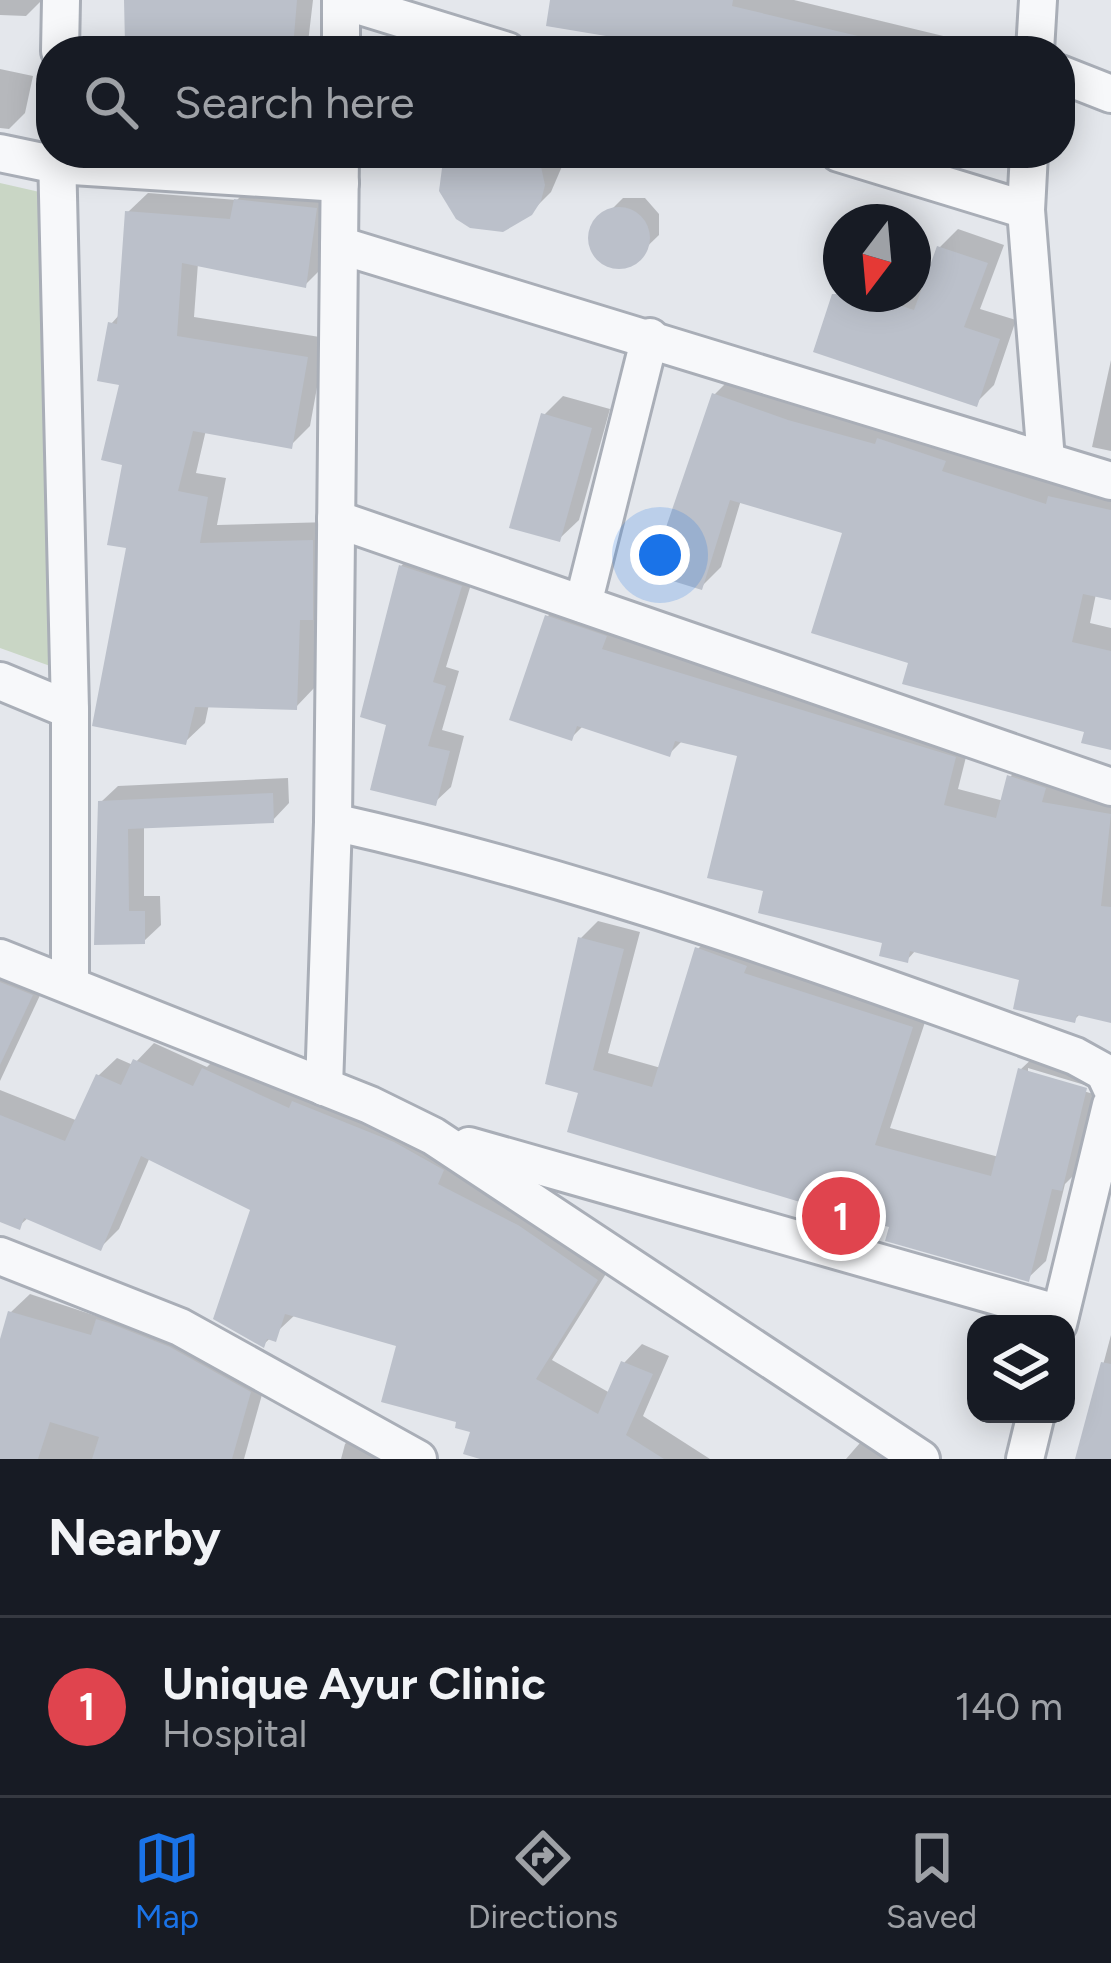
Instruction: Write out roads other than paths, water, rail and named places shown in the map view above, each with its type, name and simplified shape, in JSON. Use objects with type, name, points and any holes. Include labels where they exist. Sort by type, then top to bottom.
[{"type":"street","points":[[60,36],[61,0]]},
{"type":"street","points":[[341,36],[341,0],[458,36]]},
{"type":"street","points":[[1036,36],[1038,0]]},
{"type":"street","points":[[1075,80],[1111,94]]},
{"type":"street","points":[[0,153],[36,157]]},
{"type":"street","points":[[57,168],[70,710],[70,984]]},
{"type":"street","points":[[324,1087],[334,822],[340,168]]},
{"type":"street","points":[[887,168],[1026,211]]},
{"type":"street","points":[[1028,168],[1026,211],[1046,460]]},
{"type":"street","points":[[339,244],[1111,481]]},
{"type":"street","points":[[584,604],[650,337]]},
{"type":"street","points":[[336,519],[1111,787]]},
{"type":"street","points":[[0,681],[70,710]]},
{"type":"street","points":[[334,822],[434,845],[760,940],[1076,1056],[1105,1072],[1111,1088]]},
{"type":"street","points":[[0,958],[324,1087],[433,1136],[1045,1315]]},
{"type":"street","points":[[1060,1315],[1111,1105]]},
{"type":"street","points":[[433,1136],[922,1459]]},
{"type":"street","points":[[0,1256],[180,1327],[418,1459]]},
{"type":"street","points":[[1025,1459],[1034,1423]]},
{"type":"place","name":"Unique Ayur Clinic","points":[[841,1216]]}]
